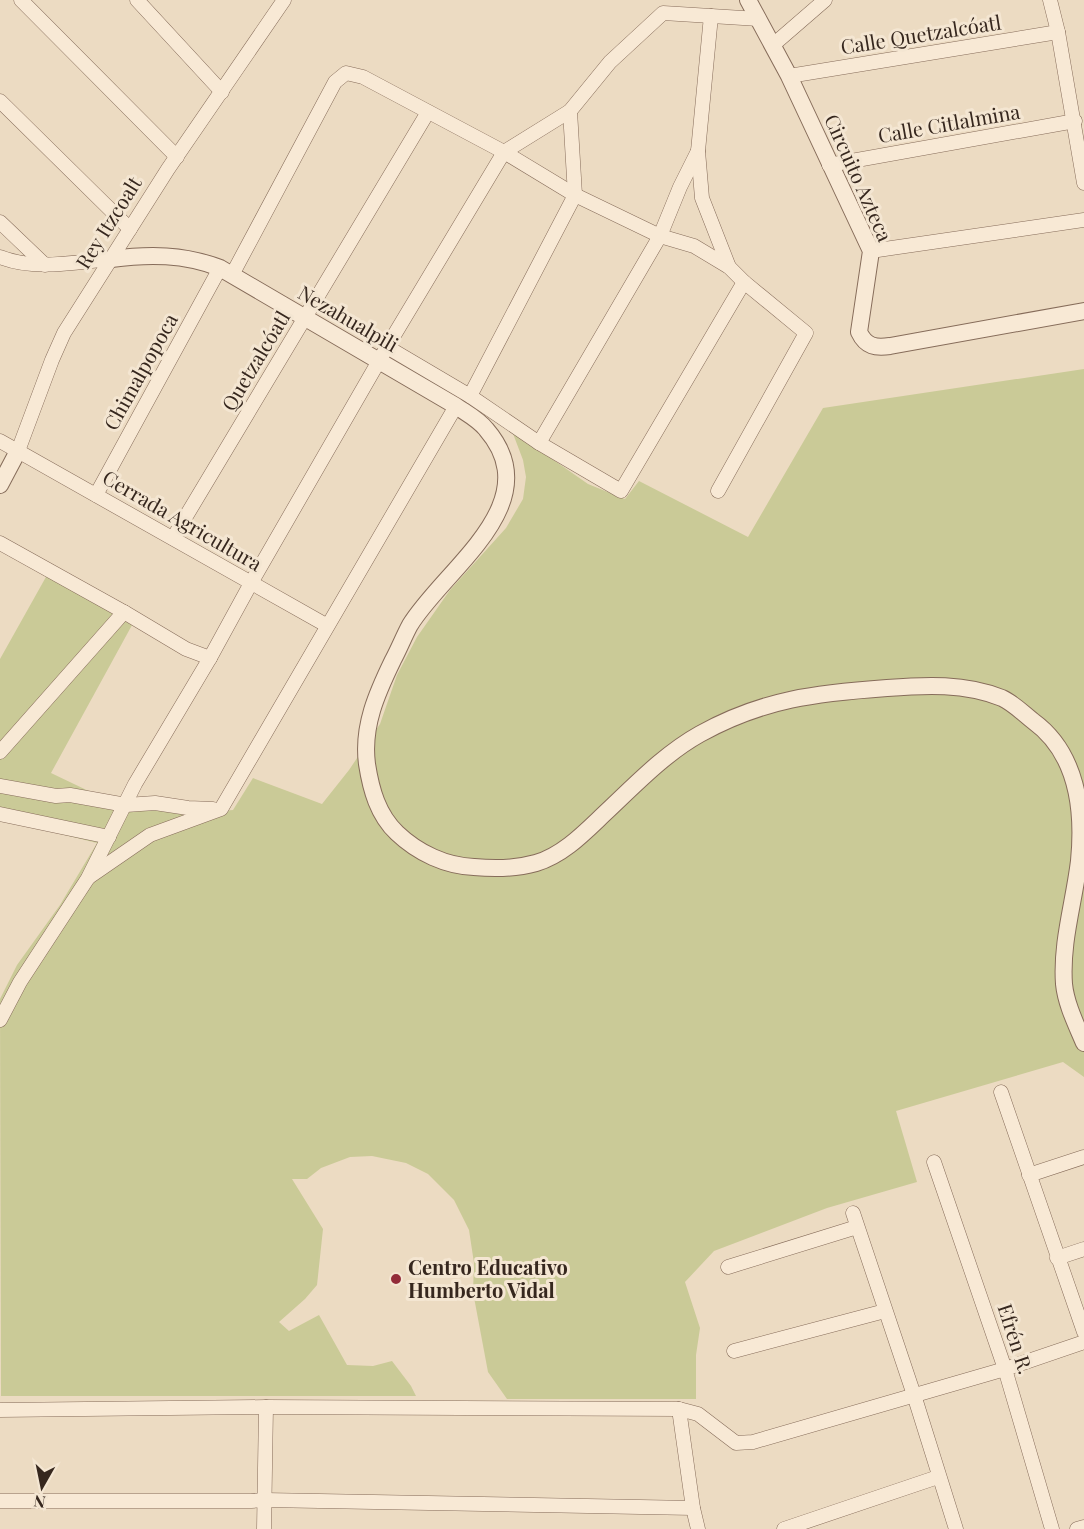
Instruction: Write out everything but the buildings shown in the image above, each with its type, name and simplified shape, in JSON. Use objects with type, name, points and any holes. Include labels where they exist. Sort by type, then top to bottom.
[{"type":"street","points":[[21,0],[177,157]]},
{"type":"street","points":[[137,0],[222,92]]},
{"type":"street","points":[[267,0],[280,5]]},
{"type":"street","points":[[657,0],[663,13]]},
{"type":"street","name":"Circuito Azteca","points":[[748,0],[789,76],[871,251],[859,332],[862,339],[869,345],[890,346],[1084,311]]},
{"type":"street","points":[[773,45],[825,0]]},
{"type":"street","points":[[1050,0],[1058,32],[1084,183]]},
{"type":"street","name":"Rey Itzcoalt","points":[[0,485],[18,451],[51,360],[60,342],[177,157],[280,5]]},
{"type":"street","points":[[0,1020],[20,982],[87,878],[135,784],[210,658],[250,583],[504,152],[570,111],[610,62],[663,13],[759,19]]},
{"type":"street","points":[[711,16],[698,152],[702,198],[729,267]]},
{"type":"street","name":"Calle Quetzalcóatl","points":[[789,76],[1058,32]]},
{"type":"street","name":"Chimalpopoca","points":[[96,495],[334,82],[346,73],[363,77],[428,112]]},
{"type":"street","points":[[0,100],[130,229]]},
{"type":"street","points":[[470,396],[575,195],[570,111]]},
{"type":"street","points":[[428,112],[504,152],[575,195],[660,236],[694,246],[729,267],[806,333],[718,491]]},
{"type":"street","name":"Quetzalcóatl","points":[[173,538],[428,112]]},
{"type":"street","name":"Calle Citlalmina","points":[[829,165],[1074,121]]},
{"type":"street","points":[[539,443],[660,236],[680,187],[698,152]]},
{"type":"street","points":[[871,251],[1084,220]]},
{"type":"street","points":[[0,222],[45,265]]},
{"type":"street","name":"Nezahualpili","points":[[111,259],[136,255],[174,255],[202,261],[226,272],[303,318],[383,354],[484,426],[501,449],[506,472],[505,496],[495,521],[411,623],[376,694],[365,749],[368,774],[375,802],[396,832],[425,854],[464,867],[503,869],[539,863],[573,844],[648,773],[697,736],[738,716],[789,699],[833,692],[909,686],[958,686],[1004,699],[1044,729],[1070,764],[1080,802],[1080,859],[1064,941],[1064,987],[1073,1019],[1084,1043]]},
{"type":"street","points":[[0,257],[11,261],[45,265],[111,259]]},
{"type":"street","points":[[383,354],[470,396],[539,443],[621,491],[744,282]]},
{"type":"street","points":[[87,878],[150,835],[221,809],[456,405]]},
{"type":"street","name":"Cerrada Agricultura","points":[[0,441],[326,625]]},
{"type":"street","points":[[0,543],[186,649],[210,658]]},
{"type":"street","points":[[0,752],[124,612]]},
{"type":"street","points":[[0,786],[126,805],[155,803],[188,808],[221,809]]},
{"type":"street","points":[[0,814],[109,837]]},
{"type":"street","points":[[1001,1092],[1084,1332]]},
{"type":"street","points":[[1029,1175],[1084,1157]]},
{"type":"street","name":"Efrén R.","points":[[934,1162],[1005,1369],[1052,1529]]},
{"type":"street","points":[[852,1213],[914,1395],[956,1529]]},
{"type":"street","points":[[728,1267],[857,1227]]},
{"type":"street","points":[[1057,1258],[1084,1249]]},
{"type":"street","points":[[734,1351],[885,1311]]},
{"type":"street","points":[[0,1410],[266,1407],[679,1409],[698,1414],[736,1443],[753,1442],[1005,1369],[1084,1342]]},
{"type":"street","points":[[264,1529],[266,1407]]},
{"type":"street","points":[[679,1409],[698,1529]]},
{"type":"street","points":[[784,1529],[938,1477]]},
{"type":"street","points":[[0,1501],[265,1500],[693,1508]]},
{"type":"street","points":[[1077,1529],[1084,1527]]},
{"type":"green space","points":[[1084,369],[1084,1077],[1063,1062],[896,1111],[917,1182],[827,1208],[714,1251],[685,1282],[700,1328],[696,1355],[696,1399],[507,1399],[488,1372],[473,1292],[474,1263],[469,1230],[454,1200],[428,1174],[406,1163],[372,1156],[350,1157],[321,1168],[307,1179],[292,1179],[323,1229],[317,1285],[279,1322],[289,1331],[319,1315],[347,1365],[373,1366],[392,1361],[416,1396],[1,1396],[0,999],[17,965],[60,905],[97,843],[0,819],[0,659],[51,568],[137,616],[51,773],[120,806],[187,814],[233,810],[253,778],[322,804],[349,770],[380,724],[397,675],[417,637],[450,590],[506,528],[523,499],[526,477],[523,460],[512,431],[588,484],[625,499],[639,481],[748,537],[823,408]]},
{"type":"place","name":"Centro Educativo Humberto Vidal","points":[[396,1279]]}]
